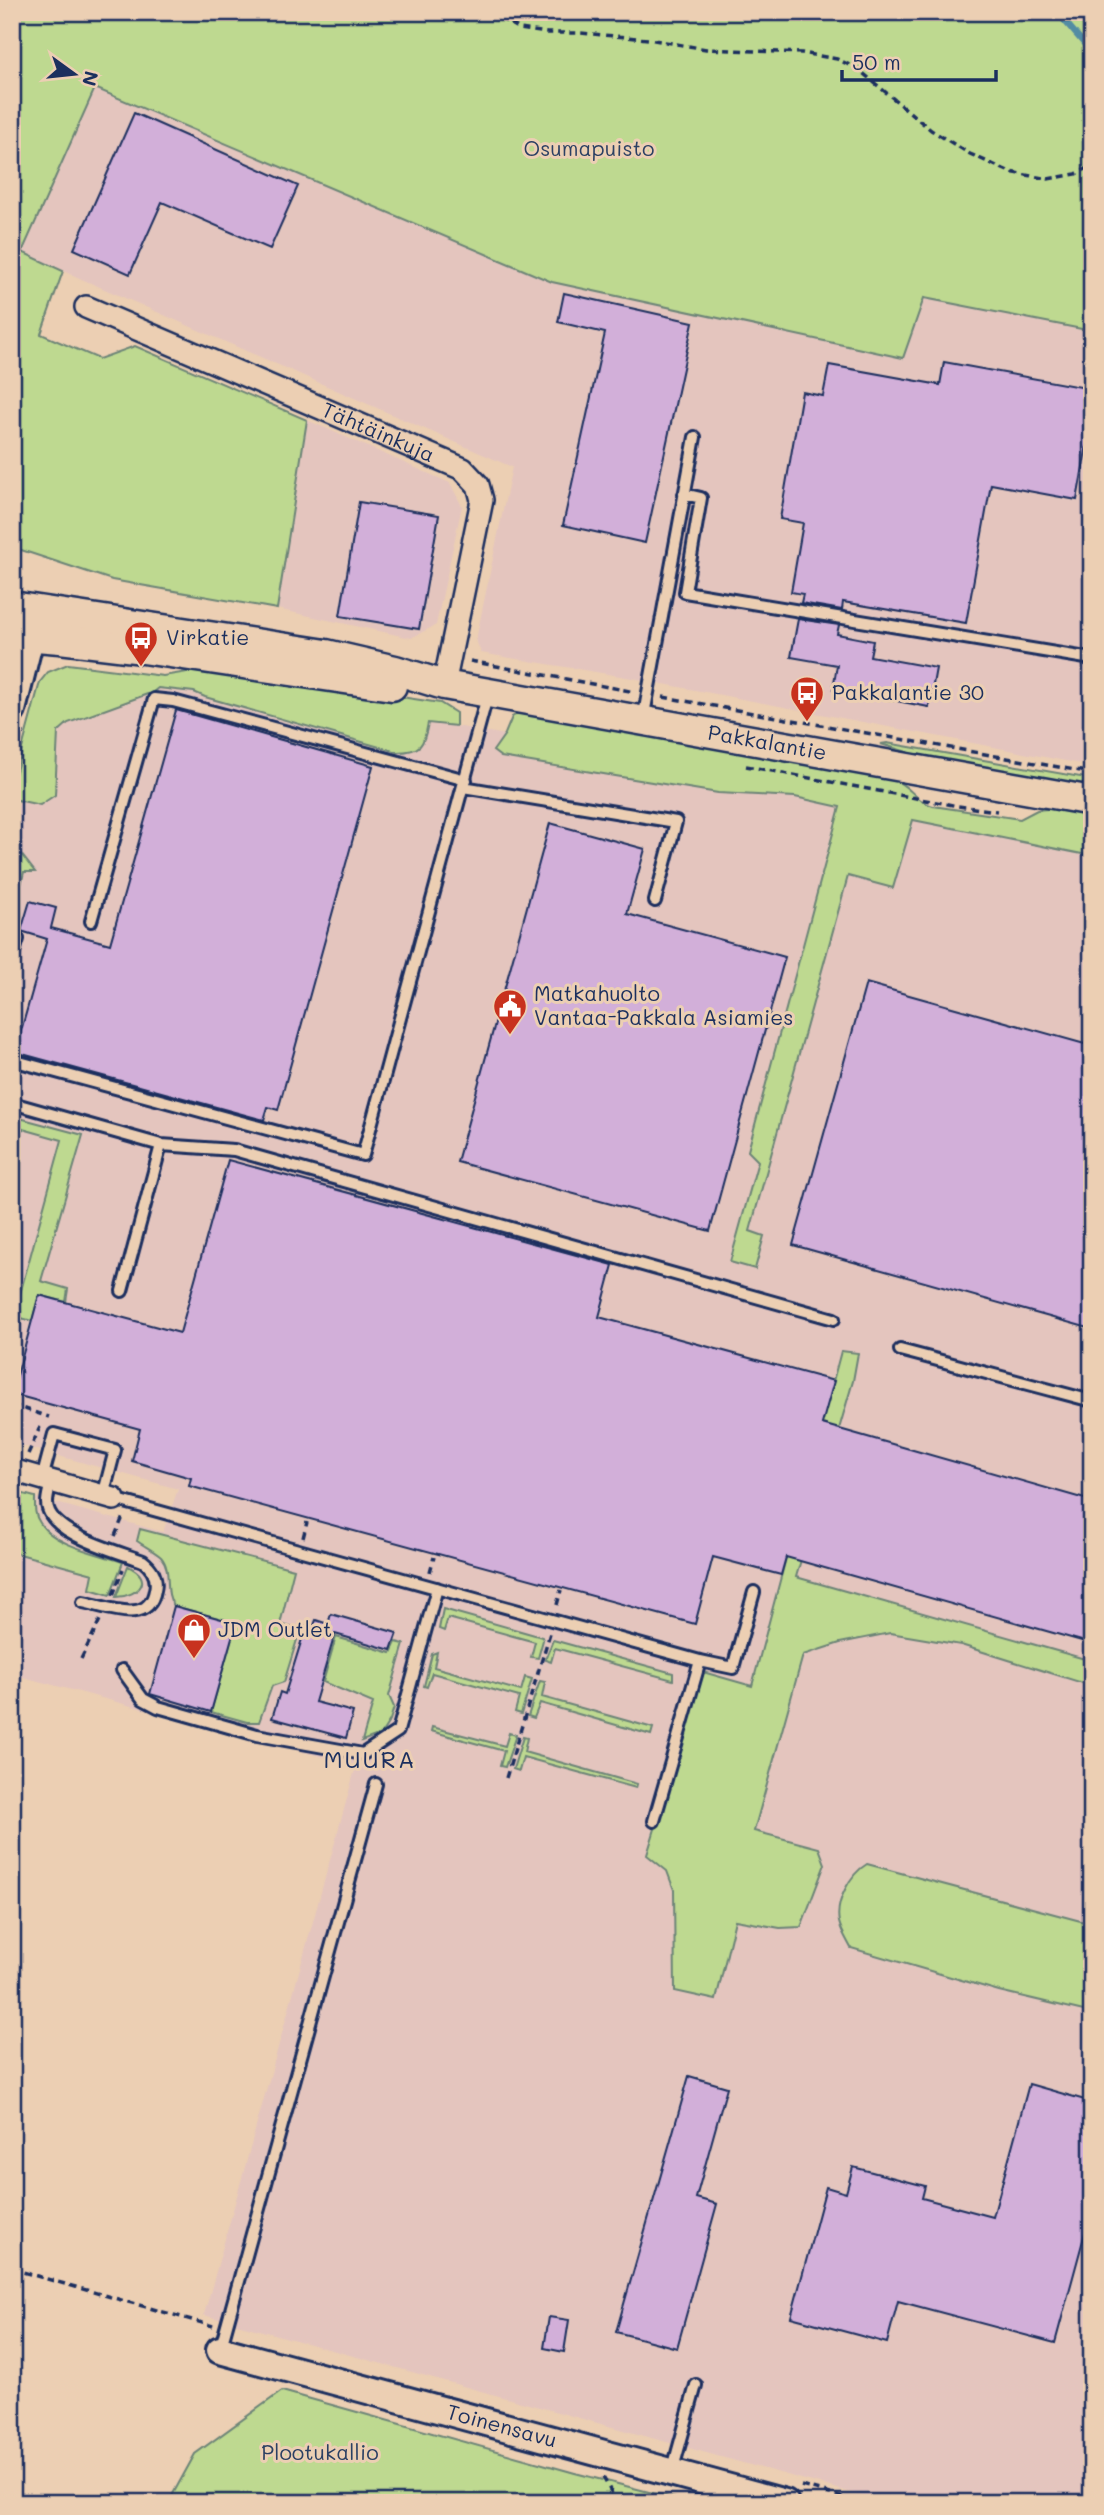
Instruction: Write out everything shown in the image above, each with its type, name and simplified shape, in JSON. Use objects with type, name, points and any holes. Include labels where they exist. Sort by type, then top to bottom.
[{"type":"main road","name":"Pakkalantie","points":[[13,608],[326,654],[444,685],[488,693],[645,708],[1092,801]]},
{"type":"main road","name":"Pakkalantie","points":[[21,637],[143,649],[394,687],[444,685]]},
{"type":"street","name":"Tähtäinkuja","points":[[86,307],[463,469],[478,485],[482,500],[444,685]]},
{"type":"street","points":[[12,710],[21,637],[13,608]]},
{"type":"street","points":[[12,1470],[113,1504]]},
{"type":"street","name":"Toinensavu","points":[[222,2339],[785,2503]]},
{"type":"lane","points":[[645,708],[695,437]]},
{"type":"lane","points":[[684,494],[701,498],[685,592],[1092,659]]},
{"type":"lane","points":[[12,1060],[363,1155],[488,693]]},
{"type":"lane","points":[[92,921],[154,699],[173,701],[465,783],[676,822],[655,901]]},
{"type":"lane","points":[[12,958],[18,939]]},
{"type":"lane","points":[[12,1102],[162,1145],[234,1150],[834,1319]]},
{"type":"lane","points":[[122,1291],[162,1145]]},
{"type":"lane","points":[[900,1350],[1092,1401]]},
{"type":"lane","points":[[83,1602],[133,1612],[141,1611],[147,1609],[154,1596],[156,1584],[152,1568],[143,1561],[63,1529],[51,1518],[47,1503],[47,1480],[54,1434],[115,1450],[113,1504],[437,1588],[700,1661],[733,1668],[754,1592]]},
{"type":"lane","points":[[122,1670],[143,1699],[158,1707],[257,1735],[363,1754],[398,1731],[437,1588]]},
{"type":"lane","points":[[654,1821],[700,1661]]},
{"type":"lane","points":[[222,2339],[376,1784]]},
{"type":"lane","points":[[672,2472],[696,2385]]},
{"type":"path","points":[[490,12],[520,29],[547,33],[635,37],[706,49],[802,53],[836,59],[858,69],[931,130],[970,154],[1010,172],[1048,179],[1076,174],[1092,166]]},
{"type":"path","points":[[450,658],[645,708],[1092,773]]},
{"type":"path","points":[[12,1405],[49,1418]]},
{"type":"path","points":[[113,1504],[115,1535]]},
{"type":"path","points":[[506,1778],[550,1635]]},
{"type":"path","points":[[12,2269],[222,2339]]},
{"type":"path","points":[[598,2469],[617,2503]]},
{"type":"shaded area","points":[[95,88],[552,282],[697,313],[1092,270],[1092,766],[632,678],[481,653],[476,640],[512,467],[22,253]]},
{"type":"shaded area","points":[[307,420],[450,483],[462,506],[436,625],[411,638],[277,609]]},
{"type":"shaded area","points":[[58,679],[194,692],[456,726],[1092,841],[1092,2503],[889,2503],[204,2315],[356,1766],[12,1674],[12,1491],[163,1532],[178,1489],[12,1443],[12,826]]},
{"type":"green space","name":"Osumapuisto","points":[[12,12],[1092,12],[1092,331],[924,298],[903,358],[552,282],[95,88],[22,252],[63,271],[41,334],[99,359],[135,346],[307,420],[277,609],[112,580],[12,547]]},
{"type":"green space","points":[[68,664],[163,676],[212,668],[440,703],[456,713],[456,726],[428,723],[420,746],[411,751],[397,752],[194,692],[158,688],[68,723],[58,732],[55,795],[40,805],[17,800],[12,813],[12,786],[40,682],[48,672]]},
{"type":"green space","points":[[522,711],[891,778],[933,806],[1020,819],[1037,810],[1057,808],[1092,811],[1092,856],[913,820],[893,888],[848,876],[750,1231],[764,1236],[755,1269],[730,1262],[758,1161],[748,1151],[840,807],[795,797],[718,793],[501,757],[493,751],[505,734],[512,717]]},
{"type":"green space","points":[[881,744],[1092,779],[1092,788],[933,760]]},
{"type":"green space","points":[[12,849],[21,854],[35,872],[24,872],[15,911],[12,910]]},
{"type":"green space","points":[[12,1116],[83,1135],[41,1281],[68,1289],[66,1302],[39,1295],[32,1321],[14,1316],[62,1140],[12,1126]]},
{"type":"green space","points":[[841,1351],[858,1353],[853,1381],[796,1577],[1092,1661],[1092,1686],[961,1645],[890,1633],[840,1643],[803,1655],[754,1831],[819,1848],[825,1864],[801,1927],[780,1928],[735,1920],[716,2000],[675,1991],[674,1890],[667,1871],[647,1855],[703,1672],[752,1686]]},
{"type":"green space","points":[[12,1491],[35,1497],[38,1520],[46,1531],[55,1537],[77,1548],[123,1562],[110,1595],[90,1589],[93,1574],[12,1552]]},
{"type":"green space","points":[[140,1529],[294,1569],[280,1624],[300,1630],[284,1682],[272,1686],[259,1722],[247,1722],[211,1712],[236,1623],[174,1606],[169,1594],[165,1563],[161,1557],[137,1541]]},
{"type":"green space","points":[[128,1566],[141,1576],[141,1586],[131,1594],[116,1597]]},
{"type":"green space","points":[[443,1609],[542,1637],[538,1658],[531,1657],[535,1642],[448,1618],[444,1631],[439,1629]]},
{"type":"green space","points":[[336,1637],[391,1653],[396,1642],[404,1644],[389,1696],[394,1707],[390,1720],[381,1734],[362,1741],[373,1703],[323,1682]]},
{"type":"green space","points":[[553,1640],[673,1673],[673,1680],[555,1648],[551,1662],[545,1660]]},
{"type":"green space","points":[[437,1652],[434,1667],[521,1691],[525,1677],[532,1679],[521,1714],[515,1712],[519,1697],[432,1673],[427,1687],[424,1686],[432,1654]]},
{"type":"green space","points":[[540,1681],[545,1682],[542,1697],[653,1728],[651,1735],[540,1703],[534,1718],[528,1716]]},
{"type":"green space","points":[[432,1727],[505,1746],[509,1733],[516,1735],[505,1767],[500,1766],[504,1751],[431,1731]]},
{"type":"green space","points":[[523,1737],[527,1738],[524,1752],[637,1784],[636,1788],[523,1757],[519,1771],[513,1769]]},
{"type":"green space","points":[[867,1864],[1092,1924],[1092,2013],[999,1991],[851,1948],[840,1925],[839,1906],[850,1881]]},
{"type":"green space","name":"Plootukallio","points":[[282,2391],[692,2503],[168,2503],[195,2454]]},
{"type":"building","points":[[134,113],[298,186],[270,249],[162,202],[130,274],[74,249]]},
{"type":"building","points":[[564,293],[693,322],[645,543],[563,525],[605,333],[558,322]]},
{"type":"building","points":[[944,362],[1092,389],[1092,417],[1077,500],[991,484],[966,623],[843,602],[842,610],[801,603],[803,594],[791,592],[803,523],[780,519],[802,392],[823,396],[829,365],[940,385]]},
{"type":"building","points":[[359,502],[439,515],[419,629],[340,616]]},
{"type":"building","points":[[798,619],[839,625],[837,634],[873,641],[870,656],[936,668],[929,707],[833,689],[837,665],[791,657]]},
{"type":"building","points":[[176,710],[373,766],[278,1110],[268,1107],[264,1120],[15,1052],[47,939],[21,931],[30,901],[56,908],[51,928],[110,944]]},
{"type":"building","points":[[550,823],[645,849],[627,914],[785,957],[710,1231],[457,1162]]},
{"type":"building","points":[[866,983],[1092,1046],[1092,1329],[793,1245]]},
{"type":"building","points":[[228,1160],[613,1265],[599,1317],[834,1381],[822,1424],[1092,1501],[1092,1644],[786,1557],[781,1575],[713,1557],[695,1624],[189,1486],[191,1478],[132,1461],[140,1429],[12,1394],[39,1295],[180,1333]]},
{"type":"building","points":[[174,1606],[236,1623],[211,1712],[150,1694]]},
{"type":"building","points":[[331,1614],[397,1633],[391,1650],[335,1634],[315,1702],[353,1712],[346,1738],[272,1718],[280,1692],[285,1694],[306,1626],[313,1628],[316,1620],[328,1624]]},
{"type":"building","points":[[689,2076],[727,2087],[696,2198],[717,2204],[677,2348],[616,2332]]},
{"type":"building","points":[[1029,2084],[1092,2102],[1092,2207],[1055,2343],[898,2301],[887,2343],[791,2317],[826,2187],[846,2193],[853,2167],[925,2186],[922,2198],[993,2217]]},
{"type":"building","points":[[549,2317],[569,2320],[564,2352],[544,2348]]},
{"type":"waterway","points":[[1057,12],[1092,53]]},
{"type":"place","name":"Virkatie","points":[[141,668]]},
{"type":"place","name":"Pakkalantie 30","points":[[807,723]]},
{"type":"place","name":"Matkahuolto Vantaa-Pakkala Asiamies","points":[[510,1036]]},
{"type":"place","name":"JDM Outlet","points":[[194,1660]]},
{"type":"district","name":"MUURA","points":[[370,1760]]}]
